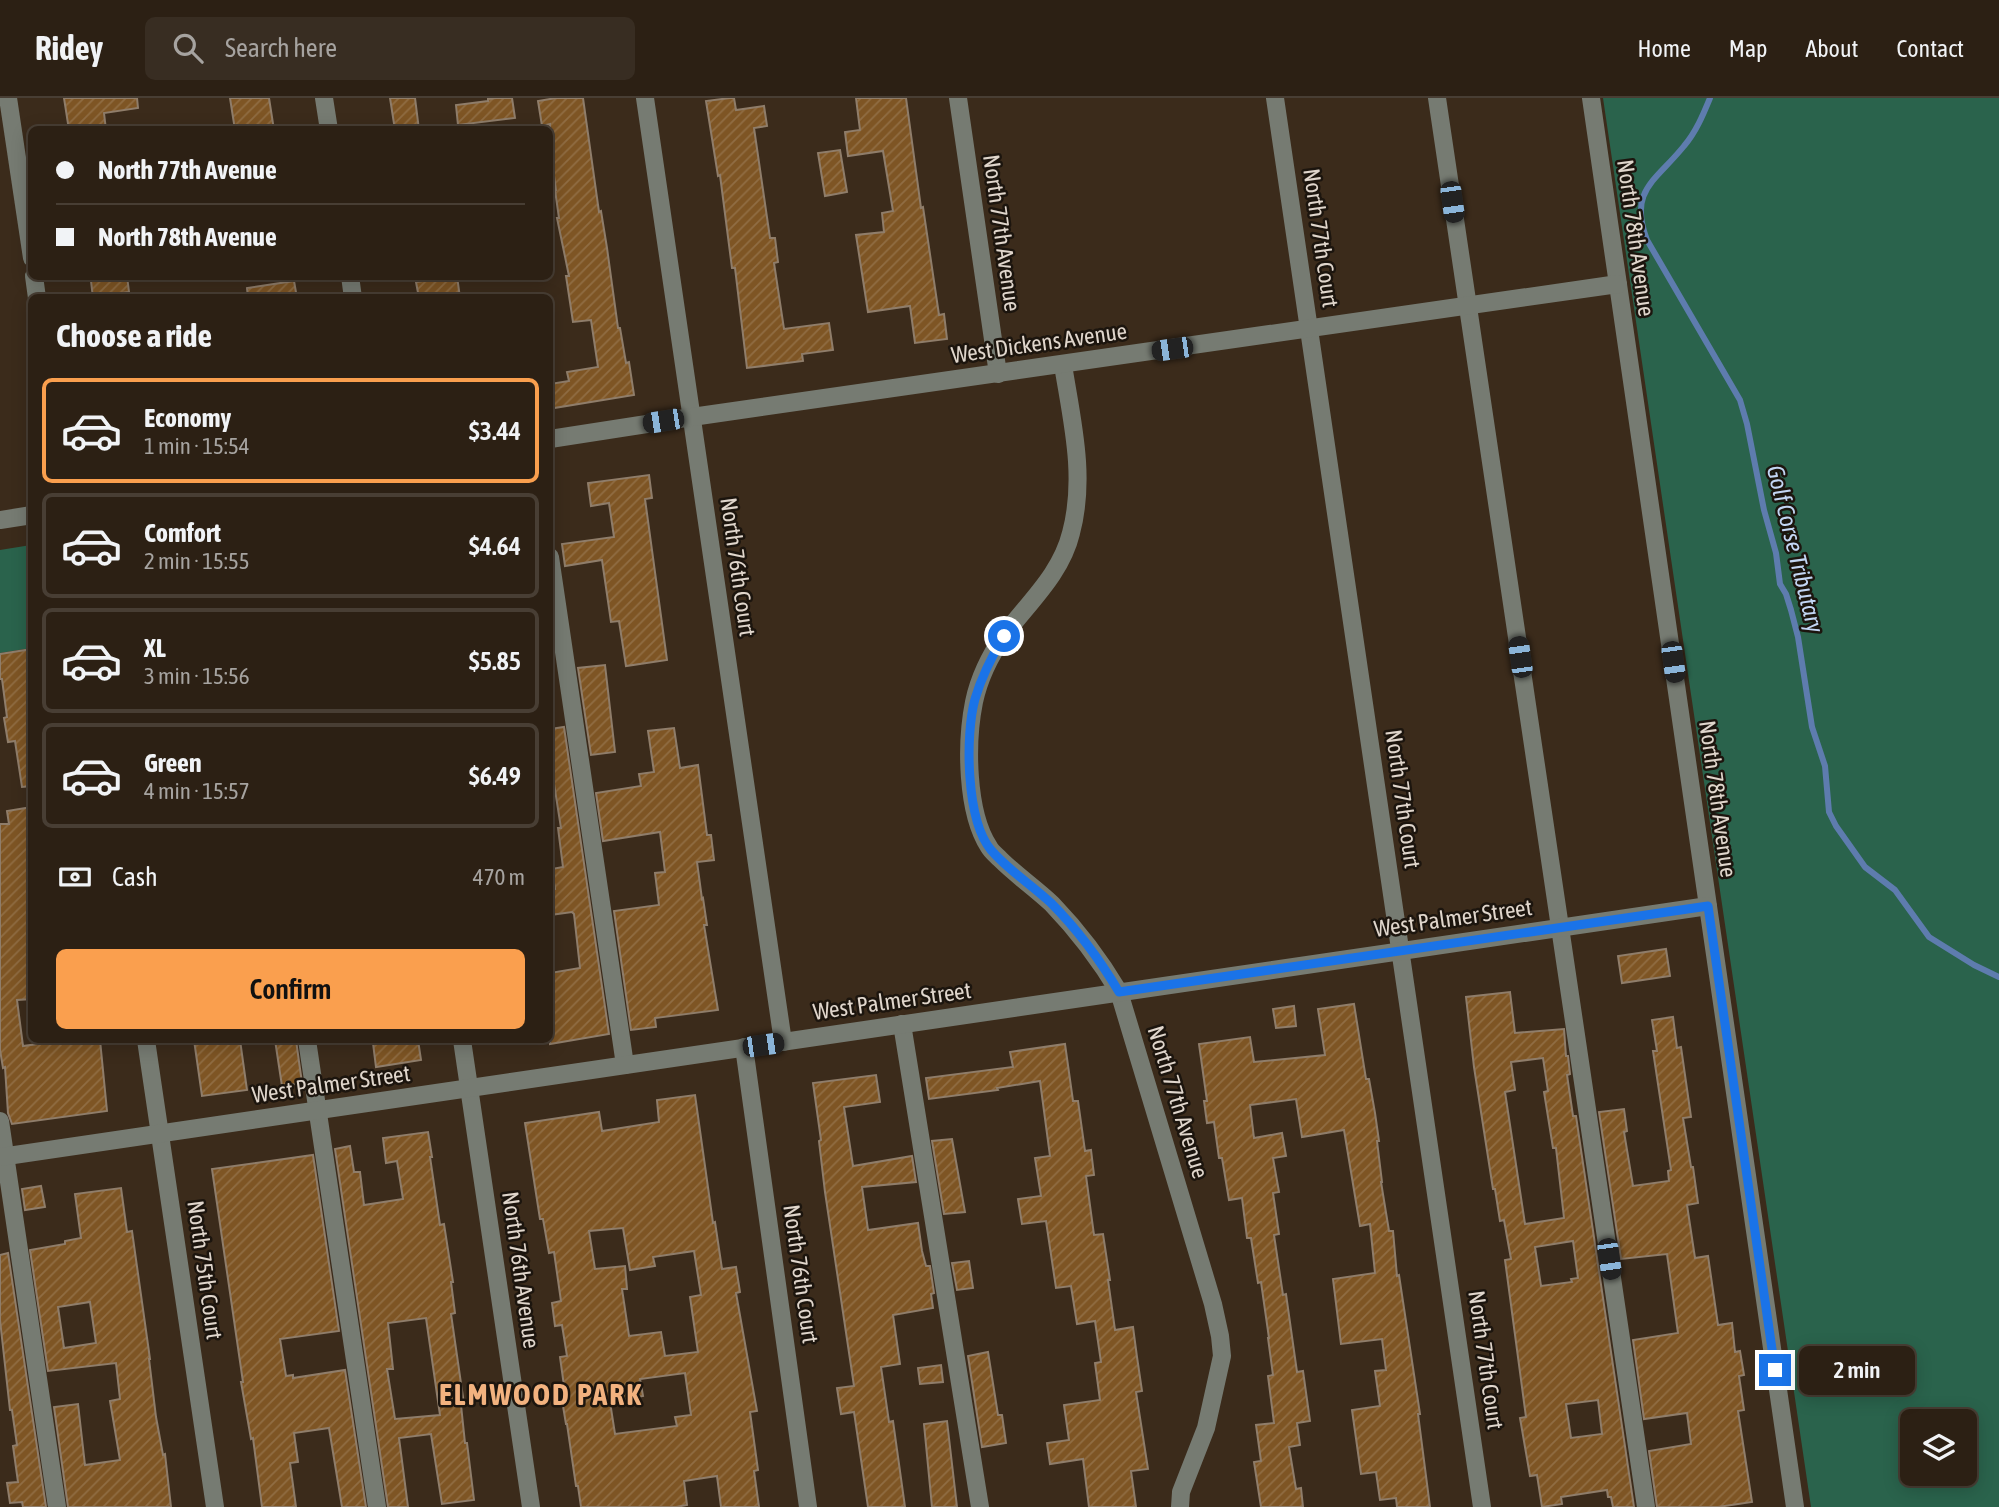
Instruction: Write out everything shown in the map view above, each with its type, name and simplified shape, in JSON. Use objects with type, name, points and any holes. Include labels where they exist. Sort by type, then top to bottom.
[{"type":"street","points":[[8,98],[28,231]]},
{"type":"street","points":[[324,98],[328,126]]},
{"type":"street","name":"North 76th Court","points":[[645,98],[782,1042]]},
{"type":"street","name":"North 77th Avenue","points":[[958,98],[998,374]]},
{"type":"street","name":"North 77th Court","points":[[1275,98],[1482,1507]]},
{"type":"street","points":[[1437,98],[1646,1507]]},
{"type":"street","name":"North 78th Avenue","points":[[1591,98],[1795,1507]]},
{"type":"street","name":"West Dickens Avenue","points":[[553,439],[1618,284]]},
{"type":"street","name":"North 77th Avenue","points":[[1063,365],[1078,463],[1079,499],[1071,535],[1059,565],[1004,636],[986,667],[974,701],[969,751],[971,794],[978,824],[989,848],[1051,903],[1100,960],[1119,992],[1213,1304],[1222,1356],[1206,1428],[1181,1492],[1180,1507]]},
{"type":"street","points":[[0,520],[28,516]]},
{"type":"street","points":[[553,576],[625,1065]]},
{"type":"street","name":"West Palmer Street","points":[[3,1157],[1708,906]]},
{"type":"street","points":[[902,1024],[980,1507]]},
{"type":"street","name":"North 75th Court","points":[[146,1043],[215,1507]]},
{"type":"street","points":[[307,1043],[377,1507]]},
{"type":"street","name":"North 76th Avenue","points":[[462,1043],[531,1507]]},
{"type":"street","name":"North 76th Court","points":[[744,1048],[808,1507]]},
{"type":"street","points":[[0,1121],[3,1157],[57,1507]]},
{"type":"green space","points":[[1603,98],[1999,98],[1999,1507],[1811,1507]]},
{"type":"green space","points":[[28,545],[28,648],[0,653],[0,550]]},
{"type":"building","points":[[64,98],[137,98],[138,108],[104,113],[106,126],[68,126]]},
{"type":"building","points":[[230,98],[269,98],[273,126],[234,126]]},
{"type":"building","points":[[390,98],[415,98],[418,126],[394,126]]},
{"type":"building","points":[[512,98],[515,118],[458,125],[456,105]]},
{"type":"building","points":[[583,98],[618,328],[626,363],[629,362],[634,395],[554,408],[553,384],[569,381],[567,372],[598,367],[591,320],[573,322],[566,276],[569,276],[557,218],[553,126],[542,126],[538,101]]},
{"type":"building","points":[[734,98],[736,110],[764,106],[767,126],[754,128],[770,238],[775,238],[778,262],[774,263],[784,329],[829,323],[833,350],[802,354],[803,361],[747,368],[735,268],[732,268],[720,175],[718,176],[706,101]]},
{"type":"building","points":[[856,98],[906,98],[939,315],[944,314],[947,339],[915,343],[910,306],[868,312],[856,235],[884,232],[882,213],[893,211],[883,151],[848,156],[845,132],[860,130]]},
{"type":"building","points":[[840,150],[847,192],[825,196],[818,153]]},
{"type":"building","points":[[128,280],[129,292],[93,294],[91,281]]},
{"type":"building","points":[[458,280],[459,294],[418,294],[416,282]]},
{"type":"building","points":[[294,281],[296,294],[248,294],[247,288]]},
{"type":"building","points":[[649,475],[652,498],[645,499],[667,660],[626,666],[619,621],[611,622],[602,560],[565,566],[562,544],[614,537],[609,503],[591,506],[588,483]]},
{"type":"building","points":[[28,650],[28,786],[22,787],[15,741],[8,742],[4,718],[7,717],[0,679],[0,654]]},
{"type":"building","points":[[605,665],[615,752],[591,755],[578,668]]},
{"type":"building","points":[[564,727],[609,1034],[550,1044],[553,1043],[553,972],[580,968],[574,914],[553,915],[553,869],[563,867],[558,828],[561,828],[553,777],[553,729]]},
{"type":"building","points":[[674,728],[680,768],[698,765],[707,835],[711,835],[714,860],[697,862],[718,1010],[655,1018],[656,1027],[631,1030],[614,911],[659,905],[655,873],[665,872],[660,832],[603,841],[596,793],[641,786],[639,774],[654,772],[648,731]]},
{"type":"building","points":[[28,808],[28,999],[17,1000],[23,1046],[44,1043],[100,1043],[107,1111],[12,1124],[8,1113],[5,1067],[3,1068],[0,1050],[0,824],[9,824],[7,811]]},
{"type":"building","points":[[1666,949],[1670,976],[1622,983],[1618,956]]},
{"type":"building","points":[[1510,992],[1515,1033],[1564,1029],[1573,1116],[1576,1116],[1634,1507],[1613,1507],[1607,1490],[1561,1497],[1562,1504],[1542,1507],[1537,1475],[1530,1476],[1520,1418],[1526,1417],[1505,1260],[1511,1259],[1504,1220],[1500,1221],[1493,1189],[1466,997]],"holes":[[[1543,1058],[1548,1091],[1544,1092],[1553,1148],[1556,1148],[1564,1218],[1525,1224],[1505,1092],[1515,1090],[1511,1062]],[[1573,1241],[1578,1278],[1571,1279],[1572,1282],[1541,1286],[1535,1247]],[[1598,1400],[1602,1434],[1571,1438],[1566,1404]]]},
{"type":"building","points":[[1354,1004],[1366,1079],[1369,1079],[1375,1113],[1381,1182],[1389,1231],[1393,1231],[1397,1276],[1399,1275],[1420,1414],[1430,1507],[1397,1507],[1396,1498],[1380,1500],[1376,1472],[1361,1474],[1352,1410],[1380,1406],[1375,1371],[1386,1370],[1382,1339],[1341,1344],[1333,1279],[1375,1273],[1370,1224],[1360,1226],[1344,1130],[1302,1137],[1296,1099],[1250,1105],[1254,1138],[1282,1133],[1286,1156],[1273,1158],[1279,1192],[1273,1193],[1279,1234],[1274,1235],[1297,1372],[1303,1371],[1310,1421],[1297,1423],[1300,1445],[1289,1447],[1296,1489],[1301,1488],[1303,1507],[1261,1507],[1254,1462],[1261,1461],[1256,1425],[1274,1423],[1268,1376],[1273,1375],[1269,1338],[1261,1282],[1258,1283],[1251,1238],[1247,1238],[1242,1198],[1229,1200],[1214,1122],[1207,1123],[1204,1101],[1207,1101],[1199,1044],[1250,1037],[1254,1062],[1325,1055],[1318,1009]]},
{"type":"building","points":[[1294,1006],[1296,1026],[1276,1028],[1273,1009]]},
{"type":"building","points":[[1673,1017],[1677,1048],[1681,1047],[1691,1117],[1683,1118],[1698,1203],[1687,1205],[1695,1258],[1708,1256],[1718,1325],[1732,1323],[1735,1352],[1740,1351],[1744,1375],[1739,1376],[1744,1410],[1738,1411],[1752,1502],[1718,1507],[1657,1507],[1649,1451],[1691,1444],[1687,1413],[1644,1419],[1633,1340],[1678,1333],[1667,1254],[1621,1259],[1599,1112],[1624,1109],[1627,1131],[1624,1132],[1633,1186],[1669,1181],[1668,1171],[1671,1170],[1653,1051],[1657,1051],[1652,1020]]},
{"type":"building","points":[[194,1043],[240,1043],[247,1090],[202,1096]]},
{"type":"building","points":[[275,1043],[296,1043],[302,1083],[282,1086]]},
{"type":"building","points":[[373,1043],[418,1043],[421,1060],[376,1067]]},
{"type":"building","points":[[1065,1044],[1073,1101],[1078,1101],[1085,1151],[1091,1150],[1094,1175],[1086,1176],[1094,1235],[1103,1234],[1115,1330],[1133,1327],[1142,1391],[1136,1392],[1148,1469],[1131,1471],[1136,1507],[1089,1507],[1083,1459],[1050,1464],[1047,1443],[1069,1440],[1064,1405],[1100,1400],[1095,1363],[1101,1362],[1095,1321],[1077,1324],[1071,1286],[1056,1288],[1046,1221],[1022,1224],[1018,1199],[1041,1196],[1035,1158],[1050,1156],[1040,1081],[997,1088],[998,1090],[929,1099],[926,1078],[1013,1067],[1010,1052]]},
{"type":"building","points":[[876,1075],[880,1102],[844,1107],[853,1166],[912,1156],[916,1182],[862,1187],[868,1230],[918,1223],[922,1251],[926,1266],[930,1266],[934,1293],[931,1294],[933,1308],[893,1315],[900,1364],[881,1367],[889,1422],[893,1421],[905,1507],[868,1507],[854,1412],[841,1414],[837,1388],[854,1386],[825,1192],[813,1083]]},
{"type":"building","points":[[695,1095],[722,1269],[736,1267],[740,1292],[736,1293],[757,1411],[750,1412],[758,1470],[754,1471],[759,1507],[721,1507],[717,1476],[684,1481],[687,1505],[581,1507],[561,1394],[565,1393],[560,1357],[567,1356],[562,1325],[555,1326],[552,1303],[561,1301],[554,1252],[549,1253],[543,1219],[540,1219],[525,1123],[599,1112],[602,1131],[659,1122],[657,1100]],"holes":[[[623,1228],[630,1270],[655,1266],[653,1257],[694,1251],[701,1295],[690,1297],[698,1352],[665,1356],[661,1332],[629,1336],[622,1289],[627,1289],[625,1266],[595,1269],[589,1231]],[[685,1373],[691,1415],[675,1417],[677,1426],[615,1434],[610,1402],[643,1396],[640,1379]]]},
{"type":"building","points":[[428,1132],[440,1225],[444,1224],[453,1282],[455,1313],[451,1314],[474,1500],[442,1504],[431,1434],[399,1438],[408,1507],[388,1507],[335,1149],[350,1146],[354,1172],[360,1172],[364,1205],[403,1199],[397,1161],[386,1163],[383,1138]],"holes":[[[426,1318],[440,1415],[395,1419],[387,1369],[393,1369],[388,1323]]]},
{"type":"building","points":[[952,1139],[965,1212],[944,1214],[932,1141]]},
{"type":"building","points":[[313,1155],[339,1331],[280,1339],[286,1376],[293,1375],[293,1378],[345,1370],[366,1507],[342,1507],[329,1428],[294,1433],[298,1462],[290,1463],[296,1507],[262,1507],[253,1438],[251,1439],[241,1382],[212,1169]]},
{"type":"building","points":[[41,1186],[45,1207],[25,1210],[22,1189]]},
{"type":"building","points":[[121,1188],[127,1232],[132,1231],[156,1417],[163,1455],[165,1454],[171,1507],[68,1507],[54,1407],[78,1404],[85,1465],[120,1460],[110,1401],[120,1399],[116,1363],[48,1371],[30,1250],[65,1244],[65,1241],[81,1238],[75,1194]],"holes":[[[90,1302],[96,1343],[64,1348],[58,1307]]]},
{"type":"building","points":[[8,1253],[46,1507],[23,1507],[22,1502],[10,1503],[7,1483],[18,1482],[13,1446],[17,1445],[10,1410],[0,1320],[0,1255]]},
{"type":"building","points":[[969,1261],[973,1288],[957,1290],[952,1263]]},
{"type":"building","points":[[988,1352],[998,1415],[1002,1415],[1006,1443],[982,1447],[968,1356]]},
{"type":"building","points":[[941,1365],[943,1382],[920,1384],[918,1368]]},
{"type":"building","points":[[947,1421],[957,1507],[932,1507],[924,1424]]},
{"type":"waterway","name":"Golf Corse Tributary","points":[[1710,98],[1688,141],[1648,187],[1641,209],[1642,223],[1647,240],[1740,400],[1776,553],[1780,584],[1786,594],[1798,637],[1812,727],[1825,766],[1829,812],[1865,867],[1895,890],[1929,937],[1999,977]]},
{"type":"district","name":"ELMWOOD PARK","points":[[541,1395]]},
{"type":"route","points":[[1004,636],[986,667],[974,701],[969,751],[971,794],[978,824],[989,848],[1051,903],[1100,960],[1119,992],[1708,906],[1775,1370]]}]
